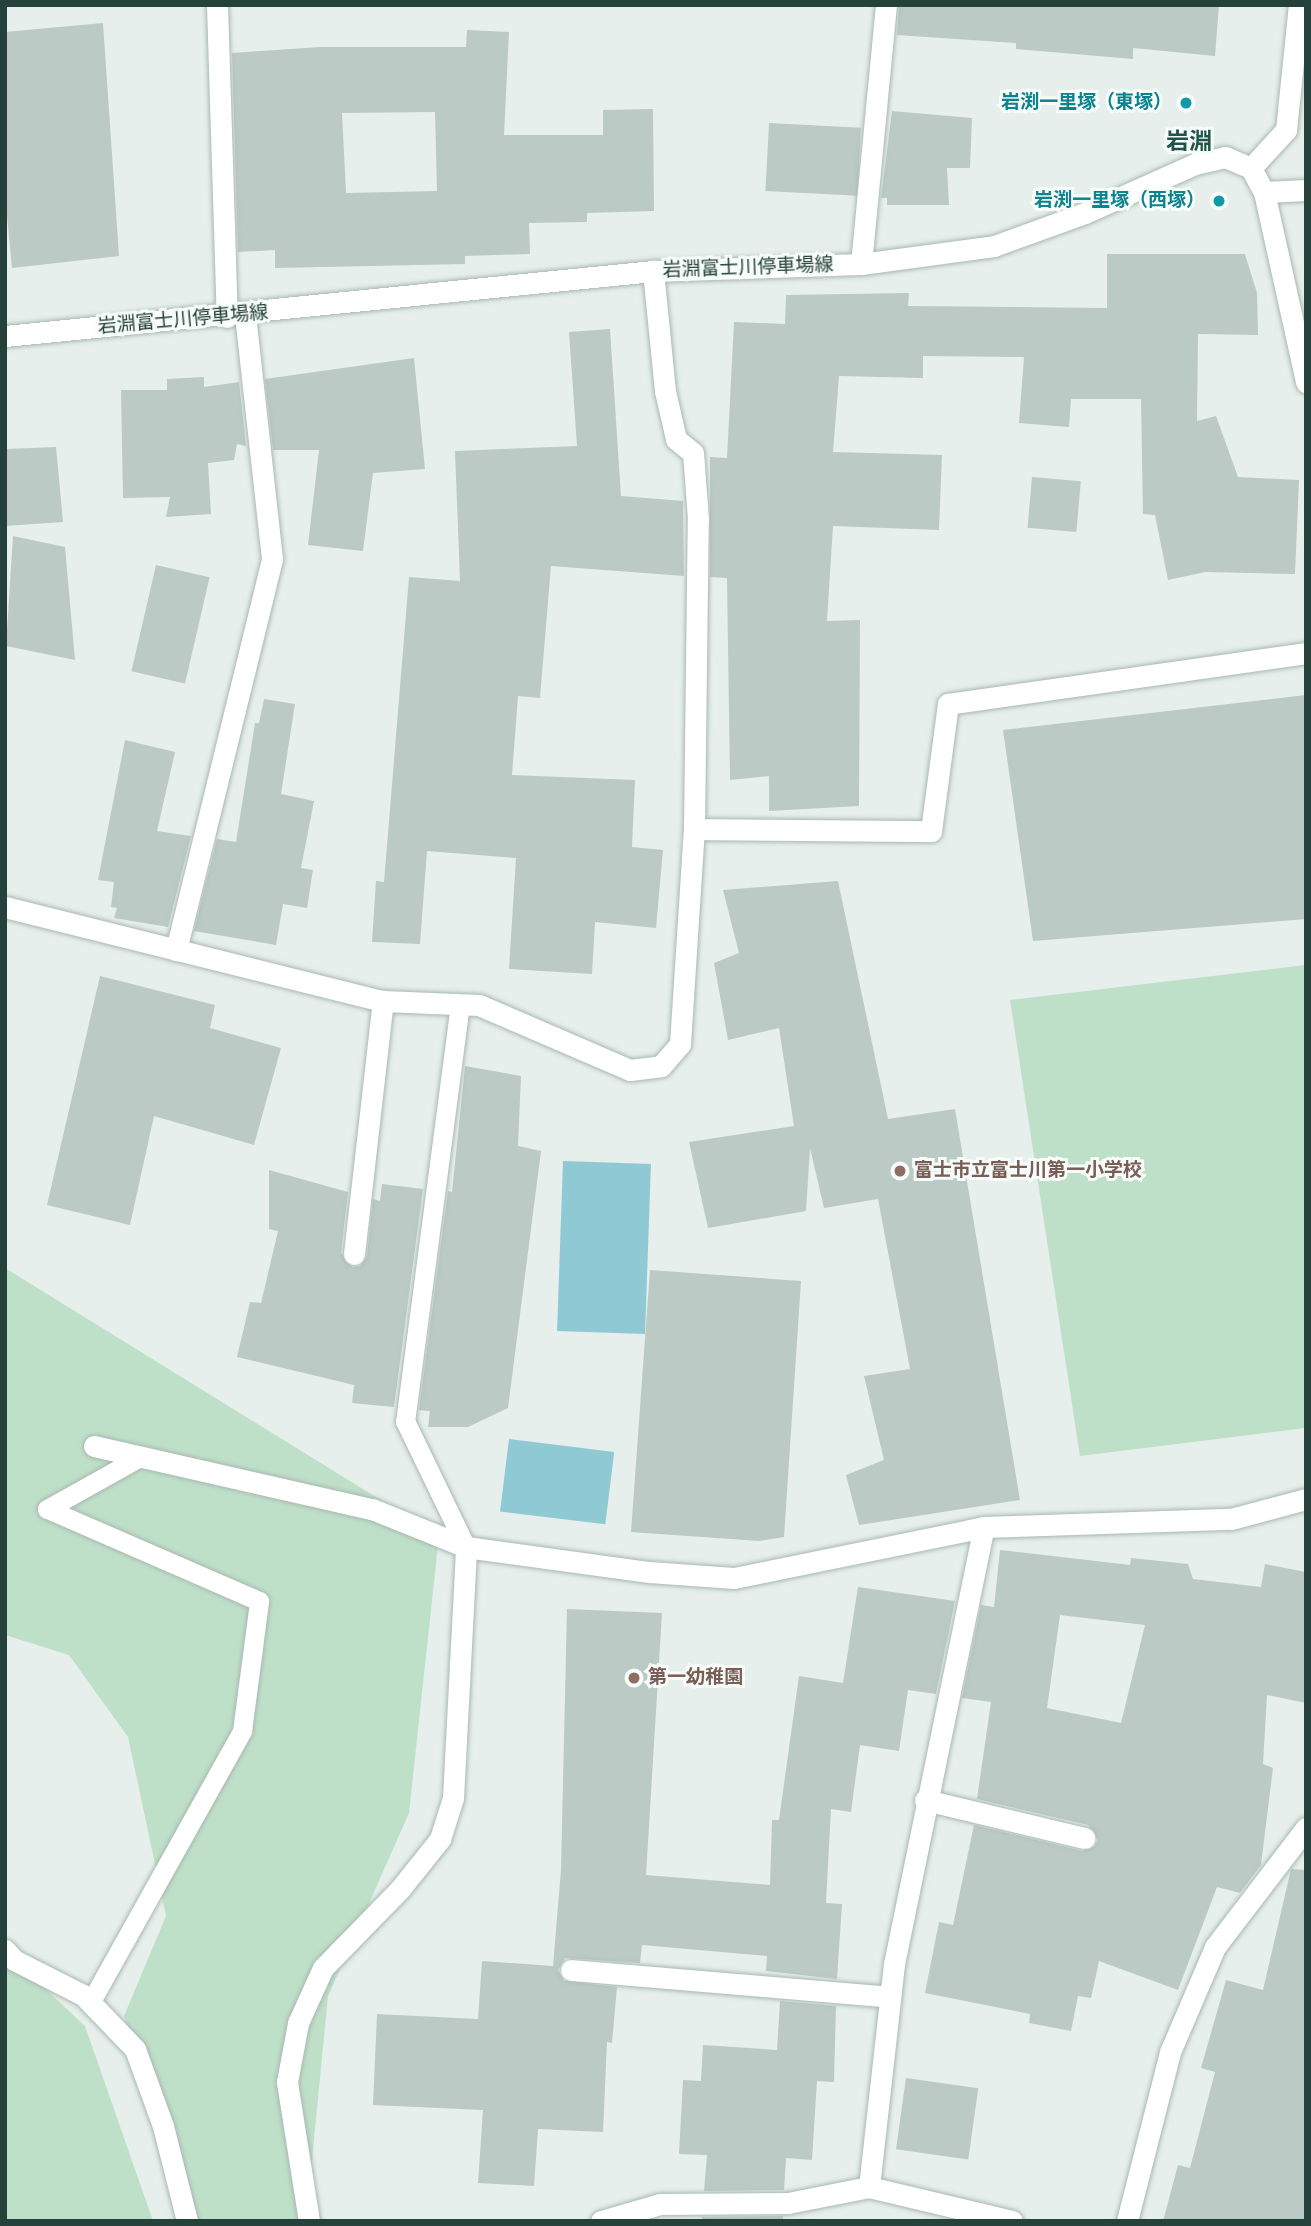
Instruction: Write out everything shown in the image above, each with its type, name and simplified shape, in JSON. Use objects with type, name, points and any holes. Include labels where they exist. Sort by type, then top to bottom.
[{"type":"street","points":[[176,950],[272,559],[236,316],[217,5]]},
{"type":"street","points":[[861,264],[886,5]]},
{"type":"street","points":[[1299,5],[1286,130],[1251,168],[1264,192],[1306,382]]},
{"type":"street","name":"岩淵富士川停車場線","points":[[5,336],[236,316],[653,271],[861,264],[994,246],[1205,162],[1225,157],[1251,168]]},
{"type":"street","points":[[1264,192],[1306,190]]},
{"type":"street","points":[[5,907],[383,1001],[479,1005],[630,1070],[661,1066],[680,1044],[694,829],[696,492],[693,453],[676,439],[665,391],[653,271]]},
{"type":"street","points":[[694,829],[931,831],[948,704],[1306,653]]},
{"type":"street","points":[[354,1254],[383,1001]]},
{"type":"street","points":[[94,1446],[372,1510],[466,1547],[649,1572],[734,1578],[984,1527],[1231,1519],[1306,1499]]},
{"type":"street","points":[[869,2187],[890,1997],[925,1800],[984,1527]]},
{"type":"street","points":[[309,2221],[288,2082],[298,2023],[323,1968],[400,1889],[440,1839],[453,1798],[466,1547]]},
{"type":"street","points":[[925,1800],[1085,1838]]},
{"type":"street","points":[[1127,2221],[1170,2052],[1215,1947],[1306,1828]]},
{"type":"street","points":[[5,1950],[14,1960],[90,2003],[135,2049],[163,2126],[187,2221]]},
{"type":"street","points":[[571,1970],[890,1997]]},
{"type":"street","points":[[601,2221],[660,2204],[788,2203],[869,2187],[1012,2221]]},
{"type":"lane","points":[[460,1004],[405,1421],[466,1547]]},
{"type":"lane","points":[[90,2003],[242,1731],[259,1601],[47,1508],[140,1457]]},
{"type":"green space","points":[[1306,965],[1306,1428],[1080,1456],[1010,1000]]},
{"type":"green space","points":[[5,1268],[439,1536],[409,1813],[328,1996],[306,2221],[194,2221],[124,2016],[166,1916],[128,1737],[69,1655],[5,1635]]},
{"type":"green space","points":[[5,1951],[85,2026],[153,2221],[5,2221]]},
{"type":"water","points":[[563,1161],[651,1164],[645,1334],[557,1331]]},
{"type":"water","points":[[509,1439],[614,1452],[605,1524],[500,1511]]},
{"type":"building","points":[[899,5],[1219,5],[1215,56],[1133,48],[1133,59],[1016,49],[1016,43],[897,35]]},
{"type":"building","points":[[103,23],[119,256],[12,268],[5,195],[5,32]]},
{"type":"building","points":[[467,30],[509,32],[504,135],[603,135],[603,110],[653,109],[654,211],[587,213],[587,222],[529,223],[530,254],[465,256],[465,264],[275,268],[275,250],[238,252],[232,53],[320,47],[466,47]],"holes":[[[435,112],[437,191],[346,193],[342,113]]]},
{"type":"building","points":[[892,111],[972,118],[970,168],[947,168],[949,205],[887,205],[887,198],[881,198]]},
{"type":"building","points":[[769,123],[861,128],[857,196],[765,191]]},
{"type":"building","points":[[1107,254],[1245,254],[1257,293],[1258,335],[1198,334],[1197,421],[1216,416],[1238,477],[1299,480],[1295,574],[1205,572],[1168,580],[1155,515],[1143,514],[1141,399],[1071,399],[1069,427],[1019,423],[1024,357],[923,356],[923,378],[839,376],[833,452],[942,455],[939,530],[833,526],[827,621],[860,620],[859,806],[769,811],[769,776],[730,780],[727,578],[710,577],[710,457],[727,458],[734,322],[785,324],[786,295],[909,293],[908,306],[1107,308]]},
{"type":"building","points":[[610,329],[621,496],[683,501],[684,576],[551,566],[540,698],[518,696],[512,775],[635,780],[632,847],[663,850],[656,928],[595,922],[592,974],[509,969],[516,858],[427,851],[420,944],[372,942],[376,881],[384,882],[409,577],[460,581],[455,451],[577,446],[569,332]]},
{"type":"building","points":[[414,358],[425,469],[373,473],[363,551],[308,545],[319,450],[273,450],[265,379]]},
{"type":"building","points":[[204,377],[204,387],[239,382],[246,446],[237,444],[234,460],[208,463],[211,514],[166,517],[170,497],[123,498],[121,390],[167,390],[167,379]]},
{"type":"building","points":[[56,447],[63,522],[5,526],[5,449]]},
{"type":"building","points":[[1032,477],[1081,481],[1076,532],[1028,528]]},
{"type":"building","points":[[13,536],[65,547],[75,660],[6,646]]},
{"type":"building","points":[[156,565],[210,577],[185,684],[131,671]]},
{"type":"building","points":[[1306,695],[1306,919],[1033,941],[1003,730]]},
{"type":"building","points":[[264,699],[295,704],[281,794],[314,801],[301,868],[313,870],[307,908],[283,904],[276,945],[194,931],[217,839],[236,842],[255,723],[259,723]]},
{"type":"building","points":[[125,740],[175,752],[157,831],[191,836],[168,927],[114,918],[117,908],[111,907],[114,882],[98,880]]},
{"type":"building","points":[[838,881],[888,1119],[955,1109],[1020,1500],[859,1525],[846,1475],[884,1460],[864,1376],[910,1369],[878,1199],[824,1208],[810,1148],[806,1211],[708,1228],[689,1142],[794,1126],[779,1028],[728,1040],[714,963],[739,953],[723,890]]},
{"type":"building","points":[[100,976],[215,1005],[210,1028],[281,1048],[254,1145],[154,1116],[130,1225],[47,1205]]},
{"type":"building","points":[[465,1066],[521,1076],[518,1146],[541,1151],[508,1408],[468,1427],[428,1427],[430,1411],[419,1410],[448,1191],[452,1192]]},
{"type":"building","points":[[269,1170],[348,1192],[341,1253],[352,1267],[360,1266],[367,1256],[373,1199],[380,1201],[382,1184],[423,1189],[394,1407],[352,1403],[354,1385],[237,1357],[250,1302],[261,1303],[278,1231],[269,1229]]},
{"type":"building","points":[[650,1270],[801,1281],[784,1537],[759,1541],[631,1532]]},
{"type":"building","points":[[1000,1550],[1130,1565],[1131,1558],[1188,1564],[1193,1579],[1261,1587],[1265,1564],[1306,1572],[1306,1703],[1267,1695],[1263,1764],[1273,1768],[1261,1865],[1240,1893],[1217,1887],[1178,1990],[1099,1961],[1091,1998],[1078,1996],[1071,2031],[1029,2023],[1030,2014],[925,1993],[939,1922],[953,1925],[974,1825],[1082,1851],[1094,1847],[1098,1840],[1088,1825],[977,1799],[991,1702],[962,1698],[981,1605],[994,1607]],"holes":[[[1060,1615],[1145,1625],[1121,1723],[1047,1708]]]},
{"type":"building","points":[[858,1587],[955,1601],[936,1694],[908,1690],[899,1751],[860,1745],[851,1812],[831,1809],[826,1903],[842,1904],[837,1979],[766,1971],[767,1956],[642,1945],[640,1963],[565,1958],[558,1970],[564,1981],[617,1987],[612,2043],[607,2042],[603,2132],[538,2129],[534,2186],[478,2183],[483,2110],[373,2105],[377,2014],[478,2019],[482,1961],[553,1966],[561,1870],[567,1609],[662,1613],[646,1875],[770,1885],[772,1820],[779,1820],[799,1676],[843,1683]]},
{"type":"building","points":[[1291,1869],[1306,1870],[1306,2221],[1163,2221],[1178,2165],[1190,2168],[1215,2072],[1201,2068],[1226,1980],[1263,1990]]},
{"type":"building","points":[[780,2001],[836,2006],[834,2082],[817,2081],[812,2160],[786,2158],[784,2190],[704,2191],[707,2155],[679,2154],[683,2080],[701,2081],[703,2045],[777,2050]]},
{"type":"building","points":[[906,2078],[978,2088],[968,2159],[896,2149]]},
{"type":"building","points":[[783,2216],[783,2221],[702,2221],[702,2217]]},
{"type":"place","name":"岩渕一里塚（東塚）","points":[[1186,103]]},
{"type":"place","name":"岩渕一里塚（西塚）","points":[[1219,201]]},
{"type":"place","name":"富士市立富士川第一小学校","points":[[900,1171]]},
{"type":"place","name":"第一幼稚園","points":[[634,1678]]},
{"type":"district","name":"岩淵","points":[[1189,142]]}]
